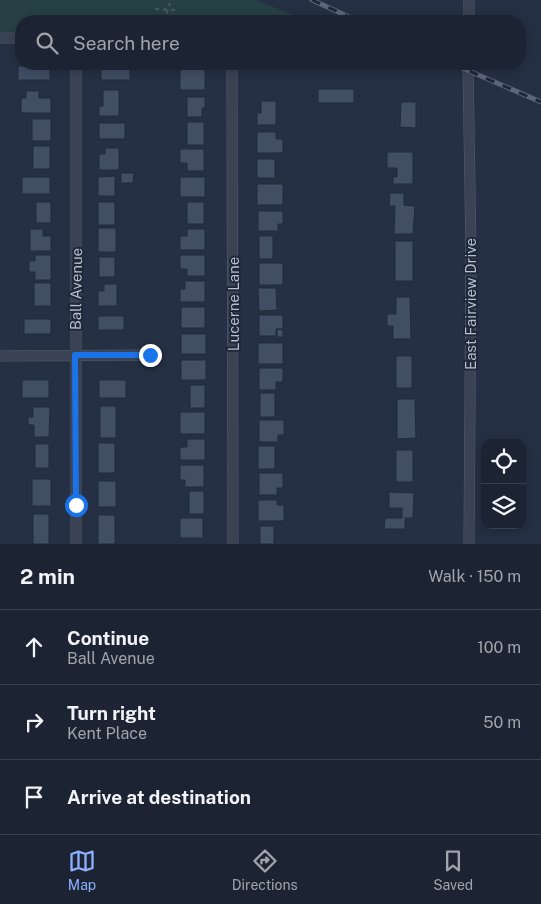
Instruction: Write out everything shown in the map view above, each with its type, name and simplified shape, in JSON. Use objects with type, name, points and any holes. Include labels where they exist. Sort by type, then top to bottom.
[{"type":"street","points":[[469,0],[469,15]]},
{"type":"street","points":[[0,38],[15,38]]},
{"type":"street","name":"Ball Avenue","points":[[76,70],[76,544]]},
{"type":"street","name":"Lucerne Lane","points":[[232,70],[233,544]]},
{"type":"street","name":"East Fairview Drive","points":[[468,70],[471,249],[469,544]]},
{"type":"street","points":[[0,356],[150,355]]},
{"type":"path","points":[[167,15],[170,3]]},
{"type":"path","points":[[155,9],[178,10]]},
{"type":"green space","points":[[0,0],[256,0],[294,15],[15,15],[15,32],[0,32]]},
{"type":"building","points":[[18,70],[50,70],[50,80],[18,80]]},
{"type":"building","points":[[101,70],[130,70],[130,80],[101,80]]},
{"type":"building","points":[[180,70],[205,70],[205,90],[180,90]]},
{"type":"building","points":[[318,89],[354,89],[354,103],[318,103]]},
{"type":"building","points":[[103,90],[119,90],[119,116],[99,116],[99,106],[103,106]]},
{"type":"building","points":[[26,91],[39,91],[39,98],[51,98],[51,113],[21,113],[21,98],[26,98]]},
{"type":"building","points":[[187,97],[205,97],[205,108],[202,108],[202,117],[187,117]]},
{"type":"building","points":[[261,101],[276,101],[276,125],[257,125],[257,113],[261,113]]},
{"type":"building","points":[[401,102],[416,102],[416,128],[400,127]]},
{"type":"building","points":[[32,119],[51,119],[51,141],[32,141]]},
{"type":"building","points":[[187,122],[204,122],[204,145],[187,145]]},
{"type":"building","points":[[99,123],[125,123],[125,139],[99,139]]},
{"type":"building","points":[[257,132],[276,132],[276,139],[283,139],[283,153],[257,153]]},
{"type":"building","points":[[33,146],[50,146],[50,169],[33,169]]},
{"type":"building","points":[[105,148],[119,148],[119,170],[99,170],[99,154],[105,154]]},
{"type":"building","points":[[180,149],[204,149],[204,171],[187,171],[187,163],[180,163]]},
{"type":"building","points":[[387,152],[413,152],[413,184],[393,184],[393,177],[397,177],[397,168],[387,168]]},
{"type":"building","points":[[257,159],[275,159],[275,178],[257,178]]},
{"type":"building","points":[[121,173],[134,173],[133,183],[121,183]]},
{"type":"building","points":[[115,176],[115,196],[98,196],[98,177]]},
{"type":"building","points":[[22,177],[50,177],[50,194],[22,194]]},
{"type":"building","points":[[180,177],[205,177],[205,197],[180,197]]},
{"type":"building","points":[[257,184],[283,184],[283,205],[257,205]]},
{"type":"building","points":[[390,193],[404,193],[404,205],[415,206],[413,234],[394,234],[395,206],[389,206]]},
{"type":"building","points":[[36,202],[51,202],[51,223],[36,223]]},
{"type":"building","points":[[98,202],[115,202],[115,225],[98,225]]},
{"type":"building","points":[[187,202],[204,202],[204,224],[187,224]]},
{"type":"building","points":[[258,211],[283,211],[283,224],[278,224],[278,231],[258,231]]},
{"type":"building","points":[[98,228],[116,228],[116,252],[98,252]]},
{"type":"building","points":[[30,229],[43,229],[43,236],[51,236],[51,251],[30,251]]},
{"type":"building","points":[[187,229],[205,229],[205,250],[180,250],[180,236],[187,236]]},
{"type":"building","points":[[259,236],[273,236],[273,259],[259,259]]},
{"type":"building","points":[[395,241],[413,241],[413,281],[395,281]]},
{"type":"building","points":[[35,255],[51,255],[51,280],[35,280],[35,272],[29,272],[29,261],[35,261]]},
{"type":"building","points":[[180,255],[205,255],[205,276],[187,276],[187,269],[180,269]]},
{"type":"building","points":[[99,257],[115,257],[115,277],[99,277]]},
{"type":"building","points":[[259,263],[283,263],[283,285],[259,285]]},
{"type":"building","points":[[185,281],[205,281],[205,302],[180,302],[180,289],[185,289]]},
{"type":"building","points":[[34,283],[51,283],[51,306],[34,306]]},
{"type":"building","points":[[104,284],[117,284],[117,306],[98,306],[98,291],[104,291]]},
{"type":"building","points":[[258,288],[276,288],[277,310],[259,311]]},
{"type":"building","points":[[396,297],[410,297],[411,339],[393,339],[393,326],[387,326],[387,314],[396,314]]},
{"type":"building","points":[[181,307],[205,307],[205,328],[181,328]]},
{"type":"building","points":[[259,315],[283,315],[283,329],[276,329],[276,336],[259,336]]},
{"type":"building","points":[[98,316],[124,316],[124,330],[98,330]]},
{"type":"building","points":[[24,319],[51,319],[51,334],[24,334]]},
{"type":"building","points":[[277,329],[283,330],[283,337],[277,337]]},
{"type":"building","points":[[181,334],[206,334],[206,354],[181,354]]},
{"type":"building","points":[[258,343],[283,343],[283,364],[258,364]]},
{"type":"building","points":[[396,356],[412,356],[412,388],[396,388]]},
{"type":"building","points":[[181,360],[206,360],[206,380],[181,380]]},
{"type":"building","points":[[259,368],[283,368],[283,382],[276,382],[276,390],[259,390]]},
{"type":"building","points":[[22,380],[49,380],[49,398],[22,398]]},
{"type":"building","points":[[99,380],[126,380],[126,398],[99,398]]},
{"type":"building","points":[[190,385],[205,385],[205,408],[190,408]]},
{"type":"building","points":[[260,393],[275,393],[275,417],[260,417]]},
{"type":"building","points":[[397,399],[415,399],[416,438],[397,439]]},
{"type":"building","points":[[100,406],[116,406],[116,438],[100,438]]},
{"type":"building","points":[[33,407],[50,407],[49,437],[34,437],[34,425],[28,425],[28,417],[33,417]]},
{"type":"building","points":[[180,412],[205,412],[205,434],[180,434]]},
{"type":"building","points":[[259,420],[284,420],[284,435],[278,435],[278,442],[259,442]]},
{"type":"building","points":[[187,439],[205,439],[205,460],[180,460],[180,447],[187,447]]},
{"type":"building","points":[[98,443],[115,443],[115,473],[98,473]]},
{"type":"building","points":[[35,444],[49,444],[49,468],[35,468]]},
{"type":"building","points":[[258,446],[275,446],[275,469],[258,469]]},
{"type":"building","points":[[396,450],[413,450],[413,482],[396,482]]},
{"type":"building","points":[[180,465],[204,465],[204,487],[185,487],[185,480],[180,480]]},
{"type":"building","points":[[259,473],[283,473],[283,488],[277,488],[277,495],[259,495]]},
{"type":"building","points":[[32,479],[51,479],[51,506],[32,506]]},
{"type":"building","points":[[98,481],[116,481],[116,507],[98,507]]},
{"type":"building","points":[[189,491],[204,491],[204,514],[189,514]]},
{"type":"building","points":[[389,492],[414,493],[413,518],[405,518],[405,529],[384,529],[385,518],[402,518],[402,508],[389,508]]},
{"type":"building","points":[[258,500],[277,500],[277,505],[284,505],[284,521],[258,521]]},
{"type":"building","points":[[33,514],[49,514],[49,544],[33,544]]},
{"type":"building","points":[[98,515],[115,515],[115,544],[98,544]]},
{"type":"building","points":[[180,518],[203,518],[203,538],[180,538]]},
{"type":"building","points":[[260,526],[274,526],[274,544],[260,544]]},
{"type":"railway","points":[[312,0],[345,15]]},
{"type":"railway","points":[[467,70],[541,102]]},
{"type":"route","points":[[76,505],[75,355],[150,355]]}]
